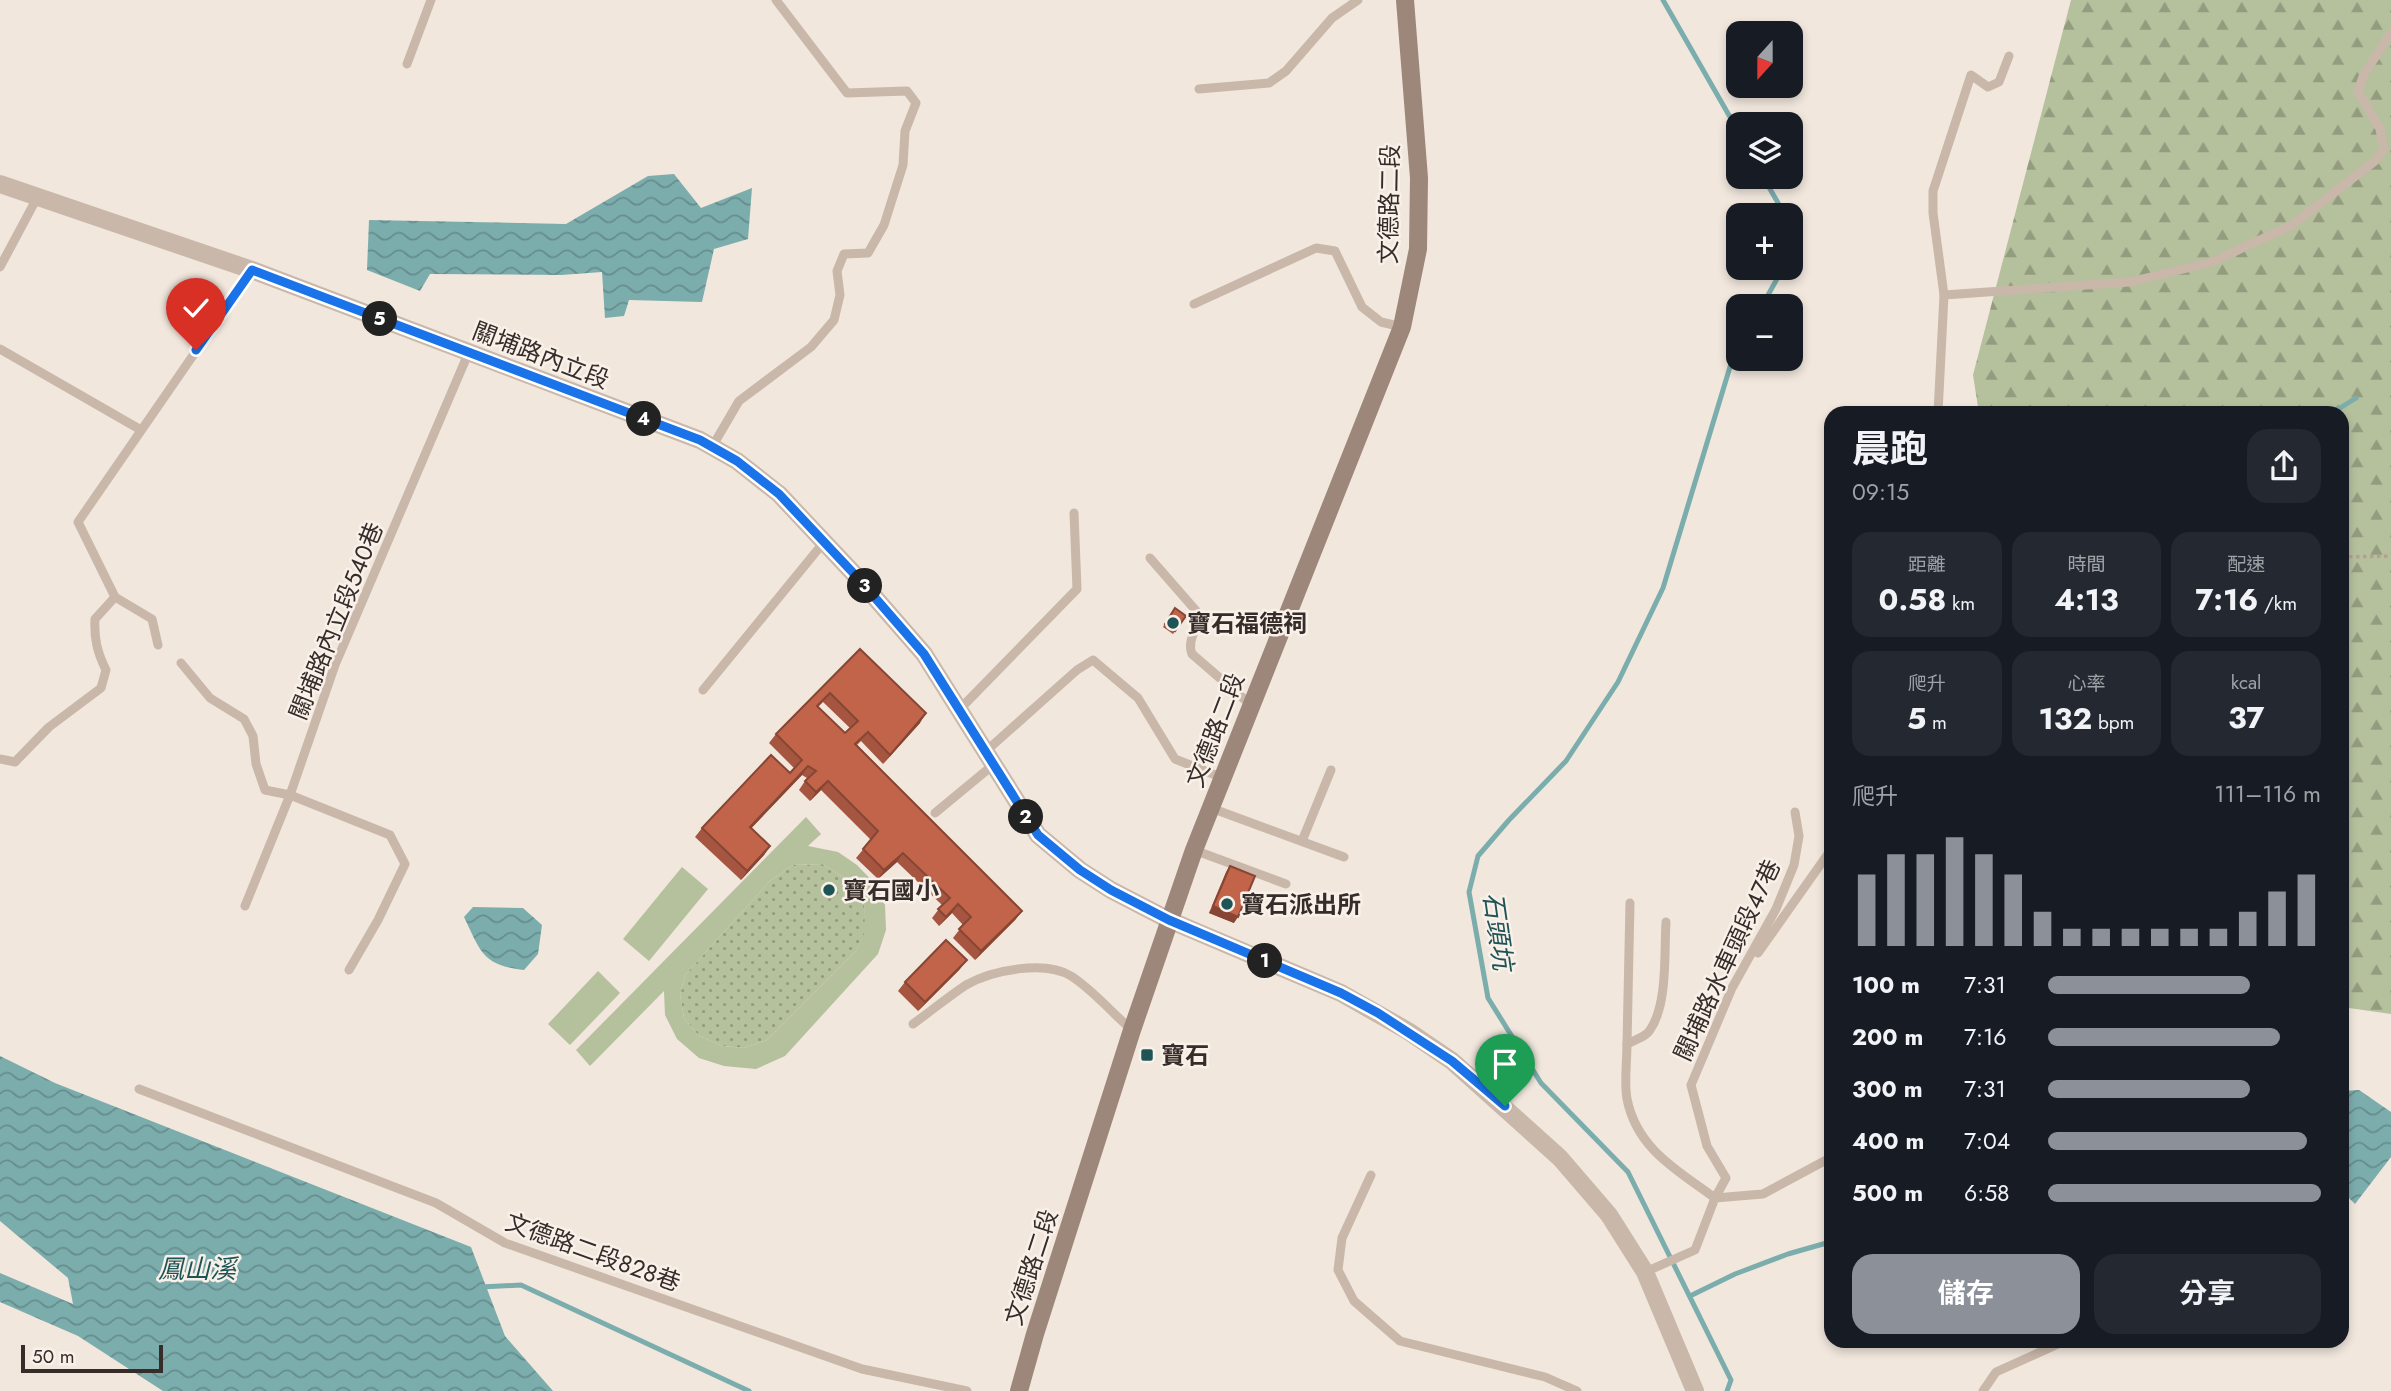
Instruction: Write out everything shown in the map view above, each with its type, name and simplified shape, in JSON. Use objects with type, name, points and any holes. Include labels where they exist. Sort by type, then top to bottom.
[{"type":"main road","name":"文德路二段","points":[[1019,1391],[1132,1030],[1194,850],[1402,327],[1418,249],[1419,178],[1405,0]]},
{"type":"street","name":"關埔路內立段","points":[[0,184],[252,270],[700,440],[737,461],[779,494],[924,654],[1038,835],[1080,870],[1111,890],[1169,920],[1341,993],[1378,1013],[1452,1061],[1560,1158],[1609,1215],[1645,1272],[1695,1391]]},
{"type":"lane","points":[[407,64],[431,0]]},
{"type":"lane","points":[[712,447],[739,401],[811,347],[834,320],[840,295],[837,271],[844,254],[868,253],[884,225],[904,165],[905,131],[916,103],[907,91],[847,93],[776,0]]},
{"type":"lane","points":[[1199,89],[1269,83],[1286,71],[1332,18],[1358,0]]},
{"type":"lane","points":[[1944,295],[2130,282],[2212,262],[2292,225],[2375,161],[2384,149],[2380,129],[2358,91],[2364,74],[2391,33]]},
{"type":"lane","points":[[1938,406],[1944,295],[1933,214],[1933,191],[1971,75],[1988,87],[1999,82],[2009,56]]},
{"type":"lane","points":[[0,267],[38,196]]},
{"type":"lane","points":[[1194,304],[1316,248],[1335,251],[1362,307],[1381,322],[1402,327]]},
{"type":"lane","points":[[158,645],[152,619],[115,597],[78,522],[252,270]]},
{"type":"lane","points":[[0,349],[141,430]]},
{"type":"lane","name":"關埔路內立段540巷","points":[[245,906],[290,795],[335,665],[468,354]]},
{"type":"lane","points":[[958,711],[1077,589],[1074,513]]},
{"type":"lane","points":[[702,690],[824,542]]},
{"type":"lane","points":[[1150,558],[1198,613],[1199,618],[1190,642],[1192,654],[1251,705]]},
{"type":"lane","points":[[0,760],[15,762],[49,727],[101,688],[106,670],[94,638],[95,619],[115,597]]},
{"type":"lane","points":[[935,813],[1077,670],[1093,660],[1138,698],[1175,760],[1223,778]]},
{"type":"lane","points":[[181,663],[210,698],[244,719],[253,736],[256,764],[265,790],[290,795],[390,835],[405,863],[378,920],[349,970]]},
{"type":"lane","points":[[1302,841],[1331,770]]},
{"type":"lane","points":[[1211,808],[1344,857]]},
{"type":"lane","name":"關埔路水車頭段47巷","points":[[1645,1272],[1695,1250],[1715,1198],[1726,1178],[1707,1146],[1690,1085],[1732,988],[1776,909],[1794,865],[1799,836],[1794,812]]},
{"type":"lane","points":[[1194,850],[1286,884]]},
{"type":"lane","points":[[1732,988],[1824,859]]},
{"type":"lane","points":[[1630,903],[1626,1097],[1634,1122],[1653,1152],[1715,1198],[1763,1194],[1824,1161]]},
{"type":"lane","points":[[1627,1044],[1649,1033],[1658,1014],[1666,922]]},
{"type":"lane","points":[[913,1024],[969,984],[1018,968],[1042,967],[1056,969],[1072,976],[1132,1030]]},
{"type":"lane","name":"文德路二段828巷","points":[[139,1089],[436,1203],[505,1242],[863,1369],[967,1391]]},
{"type":"lane","points":[[1371,1175],[1342,1238],[1338,1270],[1354,1301],[1400,1341],[1545,1377],[1577,1391]]},
{"type":"lane","points":[[1983,1391],[1996,1372],[2049,1348]]},
{"type":"path","points":[[2349,557],[2391,556]]},
{"type":"green space","points":[[2071,0],[2391,0],[2391,1014],[2349,1008],[2349,406],[1978,406],[1973,375]]},
{"type":"green space","points":[[806,817],[821,834],[808,846],[838,852],[857,865],[877,886],[885,905],[886,930],[878,954],[785,1056],[756,1069],[724,1066],[699,1058],[677,1039],[665,1015],[664,991],[590,1066],[576,1050]],"holes":[[[822,864],[851,882],[864,904],[865,932],[856,951],[767,1040],[744,1048],[723,1046],[699,1036],[684,1018],[680,995],[685,975],[770,881],[793,865]]]},
{"type":"green space","points":[[822,864],[851,882],[864,904],[866,931],[856,951],[767,1040],[744,1048],[723,1046],[699,1036],[684,1018],[680,995],[685,975],[770,881],[793,865]]},
{"type":"green space","points":[[682,867],[708,889],[649,961],[623,939]]},
{"type":"green space","points":[[598,971],[620,993],[570,1045],[548,1024]]},
{"type":"water","points":[[674,174],[701,208],[752,188],[748,239],[714,249],[702,302],[629,300],[624,316],[605,318],[602,272],[561,275],[430,274],[420,291],[367,270],[369,220],[566,224],[648,176]]},
{"type":"water","points":[[473,907],[523,908],[542,925],[538,954],[524,970],[499,965],[479,948],[464,917]]},
{"type":"water","name":"鳳山溪","points":[[0,1056],[55,1083],[471,1247],[505,1336],[553,1391],[163,1391],[78,1336],[0,1302],[0,1273],[73,1304],[68,1278],[0,1221]]},
{"type":"water","points":[[2359,1090],[2391,1112],[2391,1157],[2355,1204],[2349,1198],[2349,1091]]},
{"type":"building","name":"寶石福德祠","points":[[1175,608],[1186,616],[1175,631],[1165,624]]},
{"type":"building","points":[[860,649],[926,713],[890,755],[868,732],[855,744],[1022,911],[981,951],[959,929],[971,917],[958,904],[946,917],[938,909],[950,898],[903,853],[884,870],[863,849],[878,831],[828,781],[816,792],[805,781],[816,771],[808,766],[750,827],[770,846],[747,871],[702,828],[771,755],[790,773],[802,760],[776,734]],"holes":[[[830,693],[858,721],[845,733],[817,706]]]},
{"type":"building","name":"寶石派出所","points":[[1230,866],[1255,876],[1238,917],[1213,906]]},
{"type":"building","points":[[946,940],[967,960],[925,1002],[905,982]]},
{"type":"waterway","name":"石頭坑","points":[[1663,0],[1727,112]]},
{"type":"waterway","name":"石頭坑","points":[[1770,189],[1778,203]]},
{"type":"waterway","name":"石頭坑","points":[[1769,294],[1776,280]]},
{"type":"waterway","name":"石頭坑","points":[[1727,1391],[1731,1380],[1628,1172],[1541,1083],[1488,998],[1469,892],[1478,856],[1566,761],[1618,682],[1663,588],[1729,371]]},
{"type":"waterway","points":[[2343,406],[2356,398]]},
{"type":"waterway","points":[[1690,1296],[1735,1274],[1824,1244]]},
{"type":"waterway","points":[[481,1287],[521,1285],[749,1391]]},
{"type":"place","name":"寶石福德祠","points":[[1173,623]]},
{"type":"place","name":"寶石國小","points":[[829,890]]},
{"type":"place","name":"寶石派出所","points":[[1227,904]]},
{"type":"place","name":"寶石","points":[[1147,1055]]},
{"type":"route","points":[[196,350],[252,270],[700,440],[737,461],[779,494],[924,654],[1038,835],[1080,870],[1111,890],[1169,920],[1341,993],[1378,1013],[1452,1061],[1505,1106]]}]
